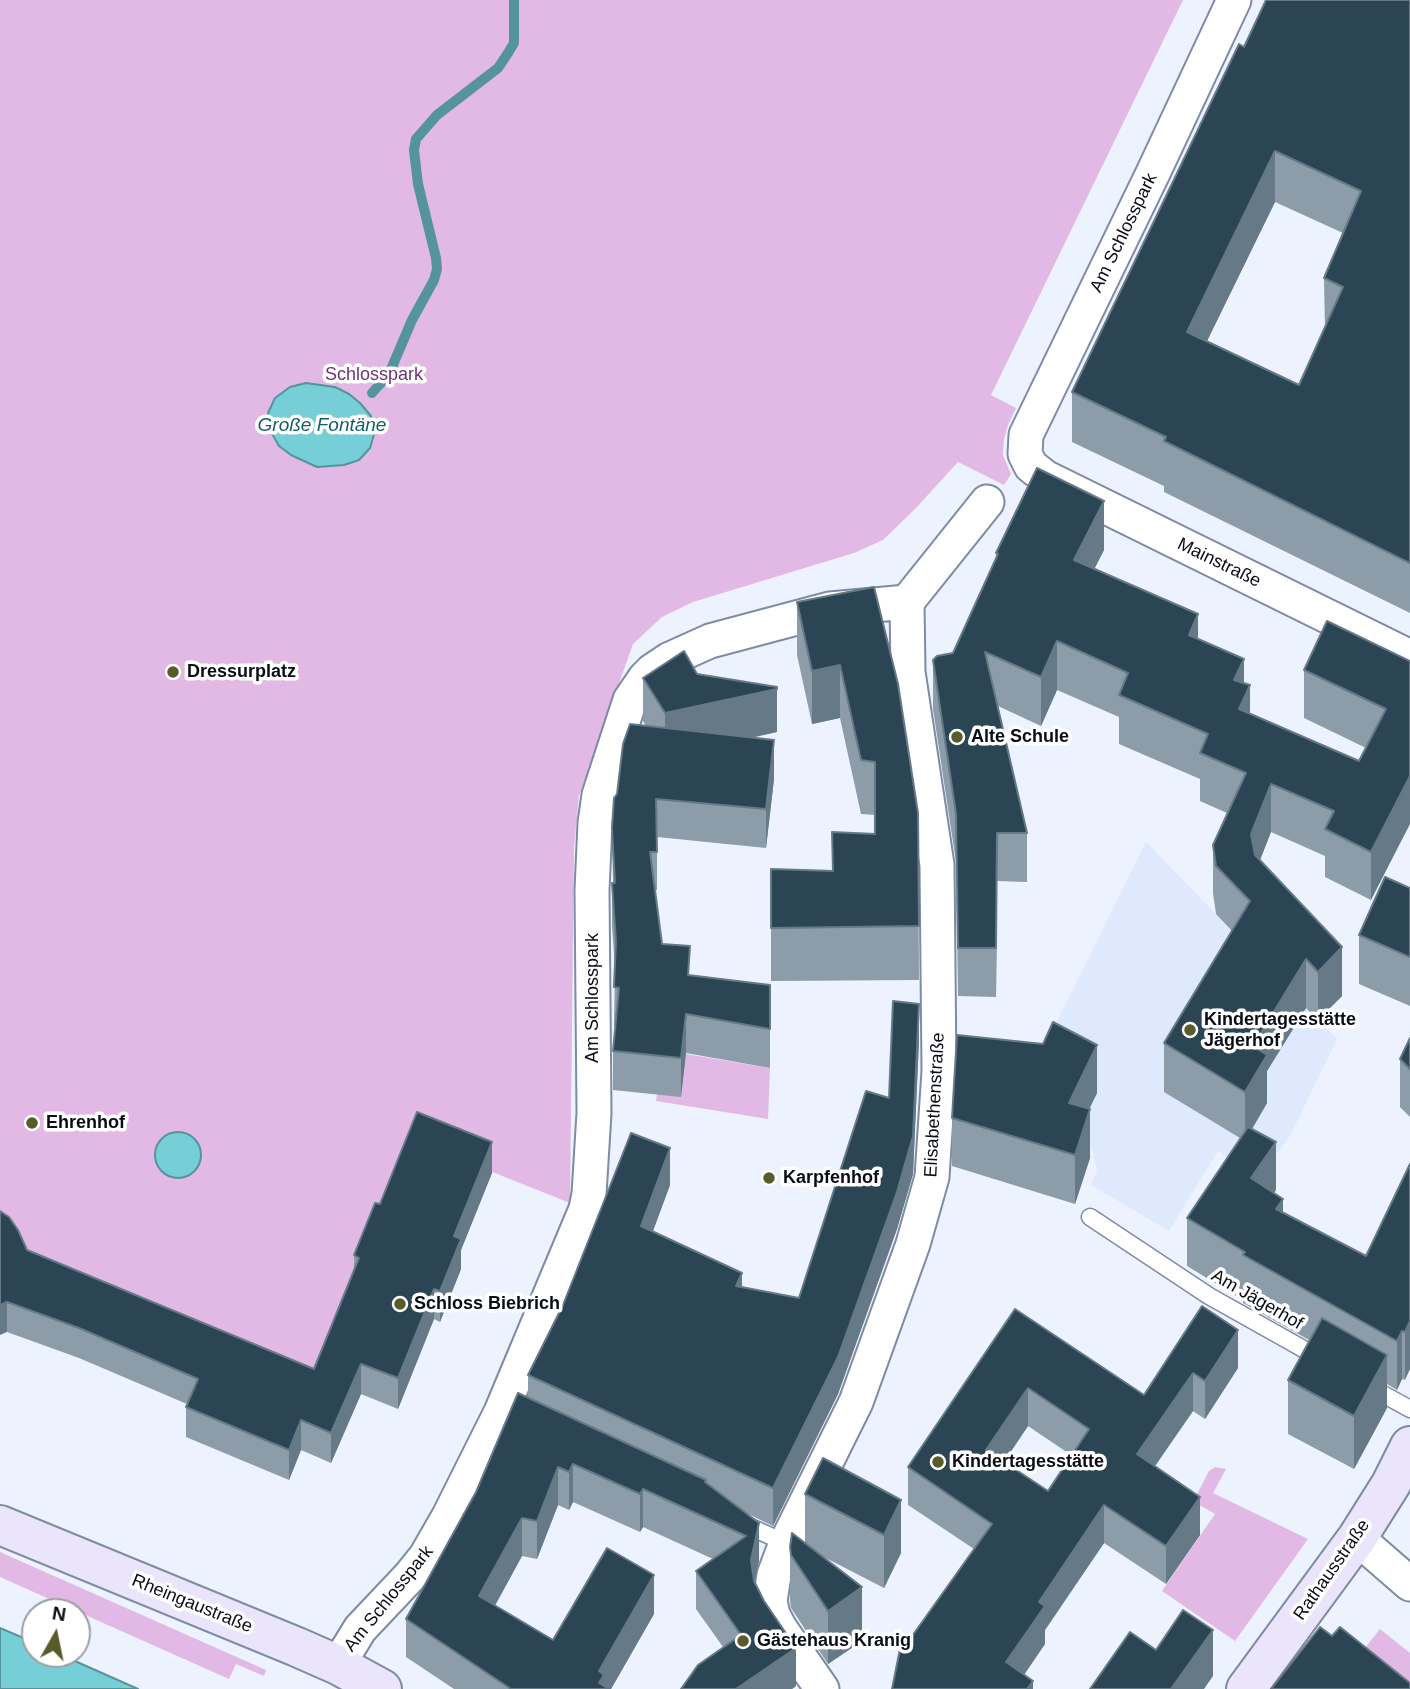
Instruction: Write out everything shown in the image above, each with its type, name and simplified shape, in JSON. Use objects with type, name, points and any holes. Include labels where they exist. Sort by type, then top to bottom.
[{"type":"street","name":"Am Schlosspark","points":[[1031,466],[1025,454],[1026,435],[1234,0]]},
{"type":"street","name":"Mainstraße","points":[[1031,466],[1045,477],[1410,657]]},
{"type":"street","points":[[907,602],[987,502]]},
{"type":"street","name":"Am Schlosspark","points":[[338,1665],[360,1629],[426,1556],[509,1416],[586,1209],[593,1138],[592,890],[595,822],[599,795],[634,693],[652,671],[670,659],[710,641],[830,610],[907,602]]},
{"type":"street","name":"Elisabethenstraße","points":[[822,1689],[774,1615],[770,1601],[774,1575],[786,1543],[856,1402],[914,1244],[932,1177],[939,1071],[937,865],[908,672],[907,602]]},
{"type":"street","name":"Rathausstraße","points":[[1246,1689],[1357,1538],[1391,1484],[1410,1446]]},
{"type":"street","name":"Rheingaustraße","points":[[0,1525],[338,1665],[382,1689]]},
{"type":"street","points":[[1357,1538],[1410,1584]]},
{"type":"lane","name":"Am Jägerhof","points":[[1090,1217],[1209,1296],[1410,1409]]},
{"type":"lane","points":[[724,1515],[786,1543]]},
{"type":"shaded area","name":"Kindertagesstätte Jägerhof","points":[[1146,842],[1337,1039],[1290,1136],[1258,1179],[1218,1151],[1169,1231],[1091,1185],[1097,1170],[1084,1120],[1096,1093],[1037,1062]]},
{"type":"green space","name":"Schlosspark","points":[[0,0],[1183,0],[991,395],[1016,408],[1004,439],[1003,455],[1011,474],[1004,485],[958,462],[883,540],[854,553],[693,602],[662,617],[633,644],[579,796],[574,848],[570,1203],[417,1142],[323,1378],[0,1240]]},
{"type":"green space","points":[[686,1054],[770,1068],[768,1119],[656,1101],[657,1094],[681,1096]]},
{"type":"green space","points":[[1215,1467],[1226,1469],[1213,1493],[1308,1539],[1235,1641],[1162,1591],[1215,1514],[1196,1503],[1195,1498],[1209,1471]]},
{"type":"green space","points":[[0,1552],[266,1670],[264,1676],[236,1664],[229,1679],[91,1618],[91,1598],[47,1598],[0,1577]]},
{"type":"green space","points":[[1380,1629],[1410,1653],[1410,1688],[1345,1673]]},
{"type":"water","name":"Große Fontäne","points":[[306,383],[335,387],[349,394],[371,416],[375,431],[370,448],[359,460],[344,465],[317,467],[279,446],[270,430],[268,413],[275,398],[290,387]]},
{"type":"water","points":[[178,1132],[194,1139],[201,1155],[194,1171],[178,1178],[162,1171],[155,1155],[162,1139]]},
{"type":"water","points":[[0,1628],[21,1637],[21,1668],[91,1668],[138,1689],[0,1689]]},
{"type":"building","points":[[1266,0],[1410,0],[1410,563],[1164,441],[1166,437],[1072,392],[1239,44],[1244,47]],"holes":[[[1275,151],[1361,191],[1324,278],[1343,287],[1299,385],[1187,332]]]},
{"type":"building","points":[[1037,468],[1104,501],[1074,560],[1198,614],[1189,635],[1244,659],[1234,680],[1250,685],[1239,709],[1359,761],[1386,709],[1304,670],[1327,621],[1410,661],[1410,776],[1371,852],[1325,829],[1334,811],[1271,784],[1251,834],[1255,855],[1342,947],[1318,972],[1306,959],[1253,1046],[1267,1055],[1245,1092],[1164,1043],[1250,901],[1216,866],[1213,845],[1246,773],[1200,753],[1208,734],[1119,695],[1128,673],[1057,641],[1041,677],[985,652],[1027,833],[997,833],[996,948],[958,948],[956,814],[933,660],[937,656],[953,653],[998,554],[996,553]]},
{"type":"building","points":[[874,587],[898,684],[918,813],[919,926],[771,928],[771,869],[833,871],[832,832],[875,834],[875,762],[861,760],[840,665],[812,671],[797,602]]},
{"type":"building","points":[[684,651],[697,674],[777,689],[665,713],[643,678]]},
{"type":"building","points":[[630,724],[774,740],[766,809],[656,799],[657,852],[650,852],[662,944],[690,946],[688,975],[770,985],[770,1029],[686,1014],[681,1058],[613,1051],[619,988],[614,987],[616,941],[612,828],[623,744]]},
{"type":"building","points":[[1385,877],[1410,888],[1410,957],[1359,935]]},
{"type":"building","points":[[893,1001],[919,1004],[913,1136],[897,1192],[838,1357],[773,1488],[528,1375],[563,1305],[631,1133],[670,1148],[641,1226],[742,1273],[736,1286],[799,1298],[866,1091],[889,1098]]},
{"type":"building","points":[[1053,1022],[1097,1045],[1069,1103],[1090,1109],[1075,1155],[952,1118],[957,1035],[1043,1044]]},
{"type":"building","points":[[1410,1038],[1410,1069],[1400,1059]]},
{"type":"building","name":"Schloss Biebrich","points":[[417,1112],[492,1142],[454,1236],[461,1239],[440,1291],[434,1289],[398,1378],[361,1364],[331,1433],[301,1420],[289,1450],[186,1407],[198,1379],[79,1328],[7,1302],[0,1305],[0,1211],[9,1217],[18,1230],[27,1250],[314,1369],[359,1258],[354,1255],[375,1203],[380,1204]]},
{"type":"building","points":[[1248,1127],[1276,1142],[1251,1178],[1283,1199],[1276,1209],[1366,1256],[1410,1164],[1410,1321],[1397,1341],[1243,1255],[1245,1252],[1187,1218]]},
{"type":"building","points":[[1202,1306],[1238,1330],[1205,1381],[1193,1373],[1137,1454],[1200,1497],[1166,1546],[1104,1505],[1039,1602],[1045,1606],[1006,1662],[1033,1681],[1027,1689],[892,1689],[903,1634],[910,1639],[992,1524],[908,1467],[1015,1309],[1144,1395]],"holes":[[[1028,1388],[1089,1429],[1048,1491],[986,1450]]]},
{"type":"building","points":[[1322,1318],[1387,1355],[1354,1416],[1288,1380]]},
{"type":"building","points":[[518,1393],[706,1480],[705,1482],[759,1523],[751,1560],[754,1581],[764,1601],[796,1648],[736,1689],[681,1689],[698,1665],[741,1635],[696,1571],[746,1536],[643,1489],[640,1494],[573,1464],[569,1472],[558,1467],[537,1521],[522,1518],[479,1596],[553,1640],[607,1548],[654,1575],[599,1671],[604,1675],[599,1683],[609,1689],[511,1689],[406,1619],[476,1492]]},
{"type":"building","points":[[823,1458],[901,1500],[884,1535],[805,1494]]},
{"type":"building","points":[[792,1533],[862,1587],[828,1611],[791,1555]]},
{"type":"building","points":[[1183,1610],[1213,1630],[1171,1689],[1090,1689],[1130,1632],[1156,1650]]},
{"type":"building","points":[[1320,1627],[1332,1636],[1340,1627],[1410,1683],[1410,1689],[1271,1689]]},
{"type":"waterway","points":[[372,393],[389,374],[437,269],[418,184],[414,150],[416,139],[437,115],[498,68],[514,43],[514,0]]},
{"type":"place","name":"Dressurplatz","points":[[173,672]]},
{"type":"place","name":"Alte Schule","points":[[957,737]]},
{"type":"place","name":"Kindertagesstätte Jägerhof","points":[[1190,1030]]},
{"type":"place","name":"Ehrenhof","points":[[32,1123]]},
{"type":"place","name":"Karpfenhof","points":[[769,1178]]},
{"type":"place","name":"Schloss Biebrich","points":[[400,1304]]},
{"type":"place","name":"Kindertagesstätte","points":[[938,1462]]},
{"type":"place","name":"Gästehaus Kranig","points":[[743,1641]]}]
